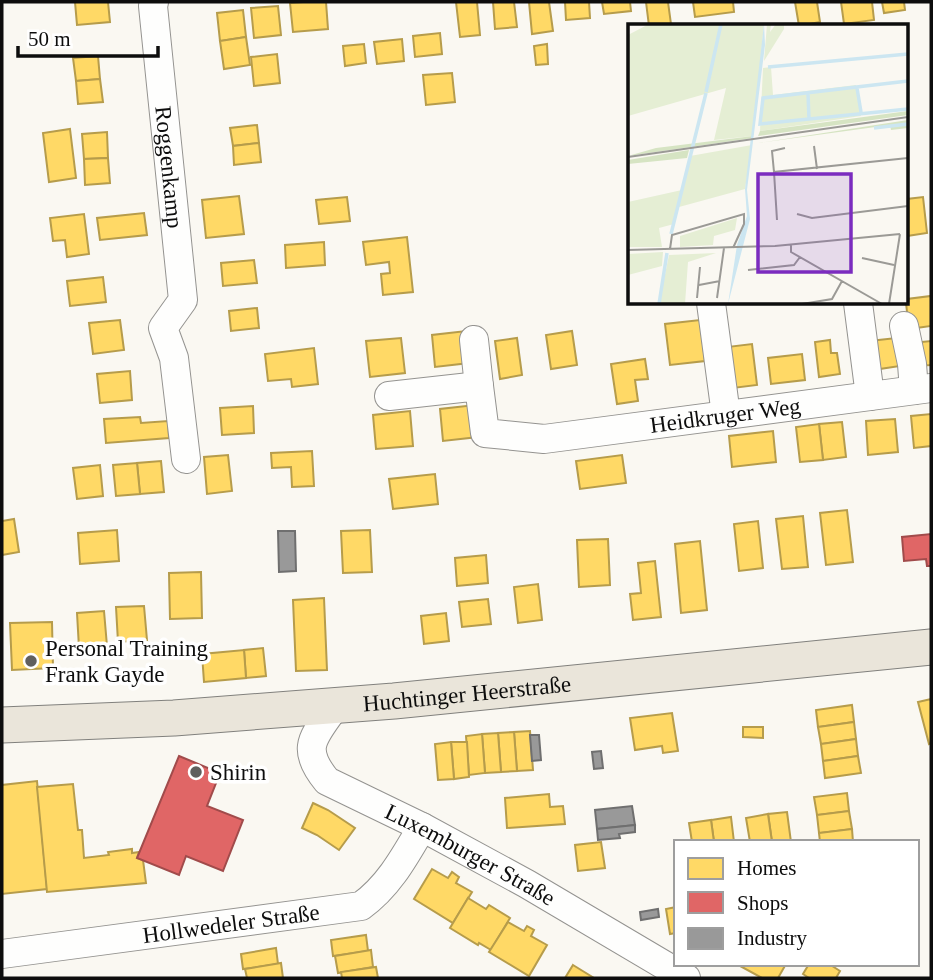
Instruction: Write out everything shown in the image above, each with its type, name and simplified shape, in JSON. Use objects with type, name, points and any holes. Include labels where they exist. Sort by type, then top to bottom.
[{"type":"main road","name":"Huchtinger Heerstraße","points":[[2,725],[174,718],[394,701],[931,647]]},
{"type":"street","name":"Roggenkamp","points":[[155,2],[153,6],[183,300],[163,328],[174,358],[186,459]]},
{"type":"street","points":[[711,304],[726,415]]},
{"type":"street","points":[[858,304],[870,396]]},
{"type":"street","points":[[904,326],[912,364],[923,389]]},
{"type":"street","points":[[389,396],[479,386],[474,340]]},
{"type":"street","name":"Heidkruger Weg","points":[[479,386],[485,433],[544,439],[923,389]]},
{"type":"street","name":"Luxemburger Straße","points":[[336,705],[311,747],[312,759],[327,781],[422,827],[527,884],[686,978]]},
{"type":"street","name":"Hollwedeler Straße","points":[[2,954],[361,906],[373,897],[393,874],[422,827]]},
{"type":"building: Homes","points":[[75,2],[108,2],[110,22],[77,25]]},
{"type":"building: Homes","points":[[326,2],[328,29],[293,32],[290,3]]},
{"type":"building: Homes","points":[[456,2],[477,2],[480,35],[460,37]]},
{"type":"building: Homes","points":[[493,2],[514,2],[517,27],[495,29]]},
{"type":"building: Homes","points":[[529,2],[549,2],[553,31],[532,34]]},
{"type":"building: Homes","points":[[565,2],[589,2],[590,18],[566,20]]},
{"type":"building: Homes","points":[[602,2],[630,2],[631,11],[604,14]]},
{"type":"building: Homes","points":[[646,2],[668,2],[671,24],[649,24]]},
{"type":"building: Homes","points":[[693,2],[733,2],[734,12],[695,17]]},
{"type":"building: Homes","points":[[795,2],[817,2],[820,22],[799,24]]},
{"type":"building: Homes","points":[[841,2],[872,2],[874,20],[844,24]]},
{"type":"building: Homes","points":[[882,2],[904,2],[905,10],[884,13]]},
{"type":"building: Homes","points":[[278,6],[281,35],[254,38],[251,8]]},
{"type":"building: Homes","points":[[243,10],[246,37],[220,41],[217,13]]},
{"type":"building: Homes","points":[[440,33],[442,54],[415,57],[413,36]]},
{"type":"building: Homes","points":[[246,37],[250,65],[224,69],[220,41]]},
{"type":"building: Homes","points":[[402,39],[404,61],[377,64],[374,42]]},
{"type":"building: Homes","points":[[364,44],[366,63],[345,66],[343,46]]},
{"type":"building: Homes","points":[[547,44],[548,64],[536,65],[534,46]]},
{"type":"building: Homes","points":[[277,54],[280,83],[254,86],[251,57]]},
{"type":"building: Homes","points":[[98,56],[100,79],[76,81],[73,58]]},
{"type":"building: Homes","points":[[452,73],[455,102],[426,105],[423,75]]},
{"type":"building: Homes","points":[[100,79],[103,102],[78,104],[76,81]]},
{"type":"building: Homes","points":[[257,125],[259,143],[233,146],[230,128]]},
{"type":"building: Homes","points":[[70,129],[76,178],[49,182],[43,133]]},
{"type":"building: Homes","points":[[107,132],[108,158],[84,159],[82,134]]},
{"type":"building: Homes","points":[[259,143],[261,162],[234,165],[233,146]]},
{"type":"building: Homes","points":[[108,158],[110,183],[85,185],[84,159]]},
{"type":"building: Homes","points":[[239,196],[244,234],[206,238],[202,200]]},
{"type":"building: Homes","points":[[347,197],[350,221],[319,224],[316,200]]},
{"type":"building: Homes","points":[[923,197],[927,233],[908,236],[908,199]]},
{"type":"building: Homes","points":[[144,213],[147,235],[100,240],[97,218]]},
{"type":"building: Homes","points":[[84,214],[89,254],[67,257],[65,240],[53,241],[50,218]]},
{"type":"building: Homes","points":[[407,237],[413,292],[383,295],[381,274],[390,273],[389,262],[366,265],[363,242]]},
{"type":"building: Homes","points":[[324,242],[325,265],[286,268],[285,245]]},
{"type":"building: Homes","points":[[254,260],[257,283],[223,286],[221,263]]},
{"type":"building: Homes","points":[[103,277],[106,302],[70,306],[67,281]]},
{"type":"building: Homes","points":[[931,296],[931,326],[909,329],[908,299]]},
{"type":"building: Homes","points":[[257,308],[259,328],[231,331],[229,311]]},
{"type":"building: Homes","points":[[120,320],[124,350],[93,354],[89,323]]},
{"type":"building: Homes","points":[[700,320],[705,361],[670,365],[665,324]]},
{"type":"building: Homes","points":[[466,331],[469,363],[435,367],[432,335]]},
{"type":"building: Homes","points":[[572,331],[577,365],[551,369],[546,335]]},
{"type":"building: Homes","points":[[401,338],[405,373],[370,377],[366,341]]},
{"type":"building: Homes","points":[[517,338],[522,375],[500,379],[495,341]]},
{"type":"building: Homes","points":[[896,338],[900,366],[873,370],[870,341]]},
{"type":"building: Homes","points":[[830,340],[831,353],[837,353],[840,374],[819,377],[815,342]]},
{"type":"building: Homes","points":[[931,341],[931,365],[914,366],[912,343]]},
{"type":"building: Homes","points":[[752,344],[757,385],[733,388],[727,347]]},
{"type":"building: Homes","points":[[314,348],[318,384],[292,387],[291,379],[268,381],[265,354]]},
{"type":"building: Homes","points":[[802,354],[805,380],[771,384],[768,358]]},
{"type":"building: Homes","points":[[645,359],[648,379],[635,380],[638,401],[617,404],[611,364]]},
{"type":"building: Homes","points":[[130,371],[132,400],[100,403],[97,374]]},
{"type":"building: Homes","points":[[475,405],[478,437],[443,441],[440,409]]},
{"type":"building: Homes","points":[[253,406],[254,433],[222,435],[220,408]]},
{"type":"building: Homes","points":[[410,411],[413,446],[376,449],[373,415]]},
{"type":"building: Homes","points":[[931,414],[931,446],[914,448],[911,416]]},
{"type":"building: Homes","points":[[140,417],[141,423],[168,421],[169,438],[106,443],[104,419]]},
{"type":"building: Homes","points":[[895,419],[898,452],[868,455],[866,421]]},
{"type":"building: Homes","points":[[842,422],[846,457],[823,460],[819,424]]},
{"type":"building: Homes","points":[[819,424],[823,460],[800,462],[796,427]]},
{"type":"building: Homes","points":[[773,431],[776,462],[732,467],[729,436]]},
{"type":"building: Homes","points":[[312,451],[314,486],[292,487],[291,467],[272,468],[271,453]]},
{"type":"building: Homes","points":[[228,455],[232,491],[207,494],[204,457]]},
{"type":"building: Homes","points":[[622,455],[626,483],[580,489],[576,461]]},
{"type":"building: Homes","points":[[161,461],[164,492],[140,494],[137,463]]},
{"type":"building: Homes","points":[[137,463],[140,494],[116,496],[113,465]]},
{"type":"building: Homes","points":[[100,465],[103,496],[77,499],[73,468]]},
{"type":"building: Homes","points":[[435,474],[438,504],[393,509],[389,479]]},
{"type":"building: Homes","points":[[847,510],[853,562],[826,565],[820,513]]},
{"type":"building: Homes","points":[[803,516],[808,567],[782,569],[776,519]]},
{"type":"building: Homes","points":[[14,519],[19,552],[2,555],[2,521]]},
{"type":"building: Homes","points":[[758,521],[763,568],[739,571],[734,524]]},
{"type":"building: Homes","points":[[117,530],[119,561],[80,564],[78,533]]},
{"type":"building: Homes","points":[[370,530],[372,572],[343,573],[341,531]]},
{"type":"building: Homes","points":[[608,539],[610,585],[579,587],[577,540]]},
{"type":"building: Homes","points":[[700,541],[707,610],[681,613],[675,544]]},
{"type":"building: Homes","points":[[486,555],[488,583],[457,586],[455,558]]},
{"type":"building: Homes","points":[[655,561],[661,617],[633,620],[630,594],[641,593],[638,563]]},
{"type":"building: Homes","points":[[201,572],[202,618],[170,619],[169,573]]},
{"type":"building: Homes","points":[[538,584],[542,620],[518,623],[514,587]]},
{"type":"building: Homes","points":[[324,598],[327,670],[296,671],[293,600]]},
{"type":"building: Homes","points":[[488,599],[491,624],[462,627],[459,602]]},
{"type":"building: Homes","points":[[144,606],[147,640],[118,642],[116,607]]},
{"type":"building: Homes","points":[[104,611],[107,646],[79,648],[77,613]]},
{"type":"building: Homes","points":[[446,613],[449,641],[424,644],[421,616]]},
{"type":"building: Homes","points":[[52,622],[53,668],[12,670],[10,623]]},
{"type":"building: Homes","points":[[263,648],[266,676],[246,678],[244,650]]},
{"type":"building: Homes","points":[[244,650],[246,678],[204,682],[202,654]]},
{"type":"building: Homes","points":[[931,699],[931,743],[929,744],[918,702]]},
{"type":"building: Homes","points":[[852,705],[854,722],[818,727],[816,710]]},
{"type":"building: Homes","points":[[672,713],[678,751],[663,753],[662,746],[635,750],[630,718]]},
{"type":"building: Homes","points":[[854,722],[856,739],[821,744],[818,727]]},
{"type":"building: Homes","points":[[743,727],[763,727],[763,738],[743,737]]},
{"type":"building: Homes","points":[[530,731],[533,770],[517,771],[514,732]]},
{"type":"building: Homes","points":[[514,732],[517,771],[501,772],[498,733]]},
{"type":"building: Homes","points":[[498,733],[501,772],[485,773],[482,734]]},
{"type":"building: Homes","points":[[482,734],[485,773],[469,775],[466,736]]},
{"type":"building: Homes","points":[[856,739],[858,756],[823,761],[821,744]]},
{"type":"building: Homes","points":[[451,742],[467,742],[469,777],[454,779]]},
{"type":"building: Homes","points":[[451,742],[454,779],[438,780],[435,744]]},
{"type":"building: Homes","points":[[858,756],[861,773],[825,778],[823,761]]},
{"type":"building: Homes","points":[[37,781],[47,889],[2,894],[2,785]]},
{"type":"building: Homes","points":[[73,784],[78,830],[82,830],[84,858],[132,849],[132,853],[139,852],[137,858],[143,860],[146,883],[47,892],[37,787]]},
{"type":"building: Homes","points":[[847,793],[849,811],[817,815],[814,797]]},
{"type":"building: Homes","points":[[549,794],[550,807],[563,806],[565,824],[507,828],[505,798]]},
{"type":"building: Homes","points":[[313,803],[355,828],[339,850],[302,828]]},
{"type":"building: Homes","points":[[849,811],[852,829],[819,833],[817,815]]},
{"type":"building: Homes","points":[[787,812],[791,840],[772,840],[768,814]]},
{"type":"building: Homes","points":[[768,814],[772,840],[750,840],[746,818]]},
{"type":"building: Homes","points":[[731,817],[734,840],[714,840],[711,820]]},
{"type":"building: Homes","points":[[711,820],[714,840],[692,840],[689,823]]},
{"type":"building: Homes","points":[[852,829],[853,840],[820,840],[819,833]]},
{"type":"building: Homes","points":[[601,842],[605,868],[578,871],[575,845]]},
{"type":"building: Homes","points":[[432,869],[448,878],[452,872],[459,877],[456,883],[472,892],[453,923],[414,899]]},
{"type":"building: Homes","points":[[468,898],[486,909],[489,905],[510,918],[491,950],[450,928]]},
{"type":"building: Homes","points":[[674,907],[674,933],[670,934],[666,909]]},
{"type":"building: Homes","points":[[508,922],[524,931],[527,926],[534,930],[531,936],[547,945],[529,976],[489,952]]},
{"type":"building: Homes","points":[[366,935],[368,951],[333,956],[331,940]]},
{"type":"building: Homes","points":[[276,948],[278,964],[243,969],[241,954]]},
{"type":"building: Homes","points":[[371,950],[373,967],[338,973],[335,956]]},
{"type":"building: Homes","points":[[281,963],[283,978],[247,978],[245,969]]},
{"type":"building: Homes","points":[[573,965],[594,978],[565,978]]},
{"type":"building: Homes","points":[[740,966],[785,966],[778,978],[762,978]]},
{"type":"building: Homes","points":[[808,966],[832,966],[840,971],[836,978],[809,978],[803,974]]},
{"type":"building: Homes","points":[[376,967],[378,978],[342,978],[341,972]]},
{"type":"building: Shops","points":[[931,534],[931,566],[927,566],[926,559],[904,561],[902,537]]},
{"type":"building: Shops","points":[[179,756],[220,773],[207,806],[243,820],[223,871],[186,856],[179,875],[137,858]]},
{"type":"building: Industry","points":[[278,531],[295,531],[296,571],[279,572]]},
{"type":"building: Industry","points":[[530,735],[539,735],[541,760],[532,761]]},
{"type":"building: Industry","points":[[601,751],[603,768],[594,769],[592,752]]},
{"type":"building: Industry","points":[[632,806],[635,825],[597,829],[595,810]]},
{"type":"building: Industry","points":[[635,825],[635,832],[619,834],[620,838],[598,840],[597,829]]},
{"type":"building: Industry","points":[[658,909],[659,917],[641,920],[640,912]]},
{"type":"place","name":"Personal Training Frank Gayde","points":[[31,661]]},
{"type":"place","name":"Shirin","points":[[196,772]]}]
